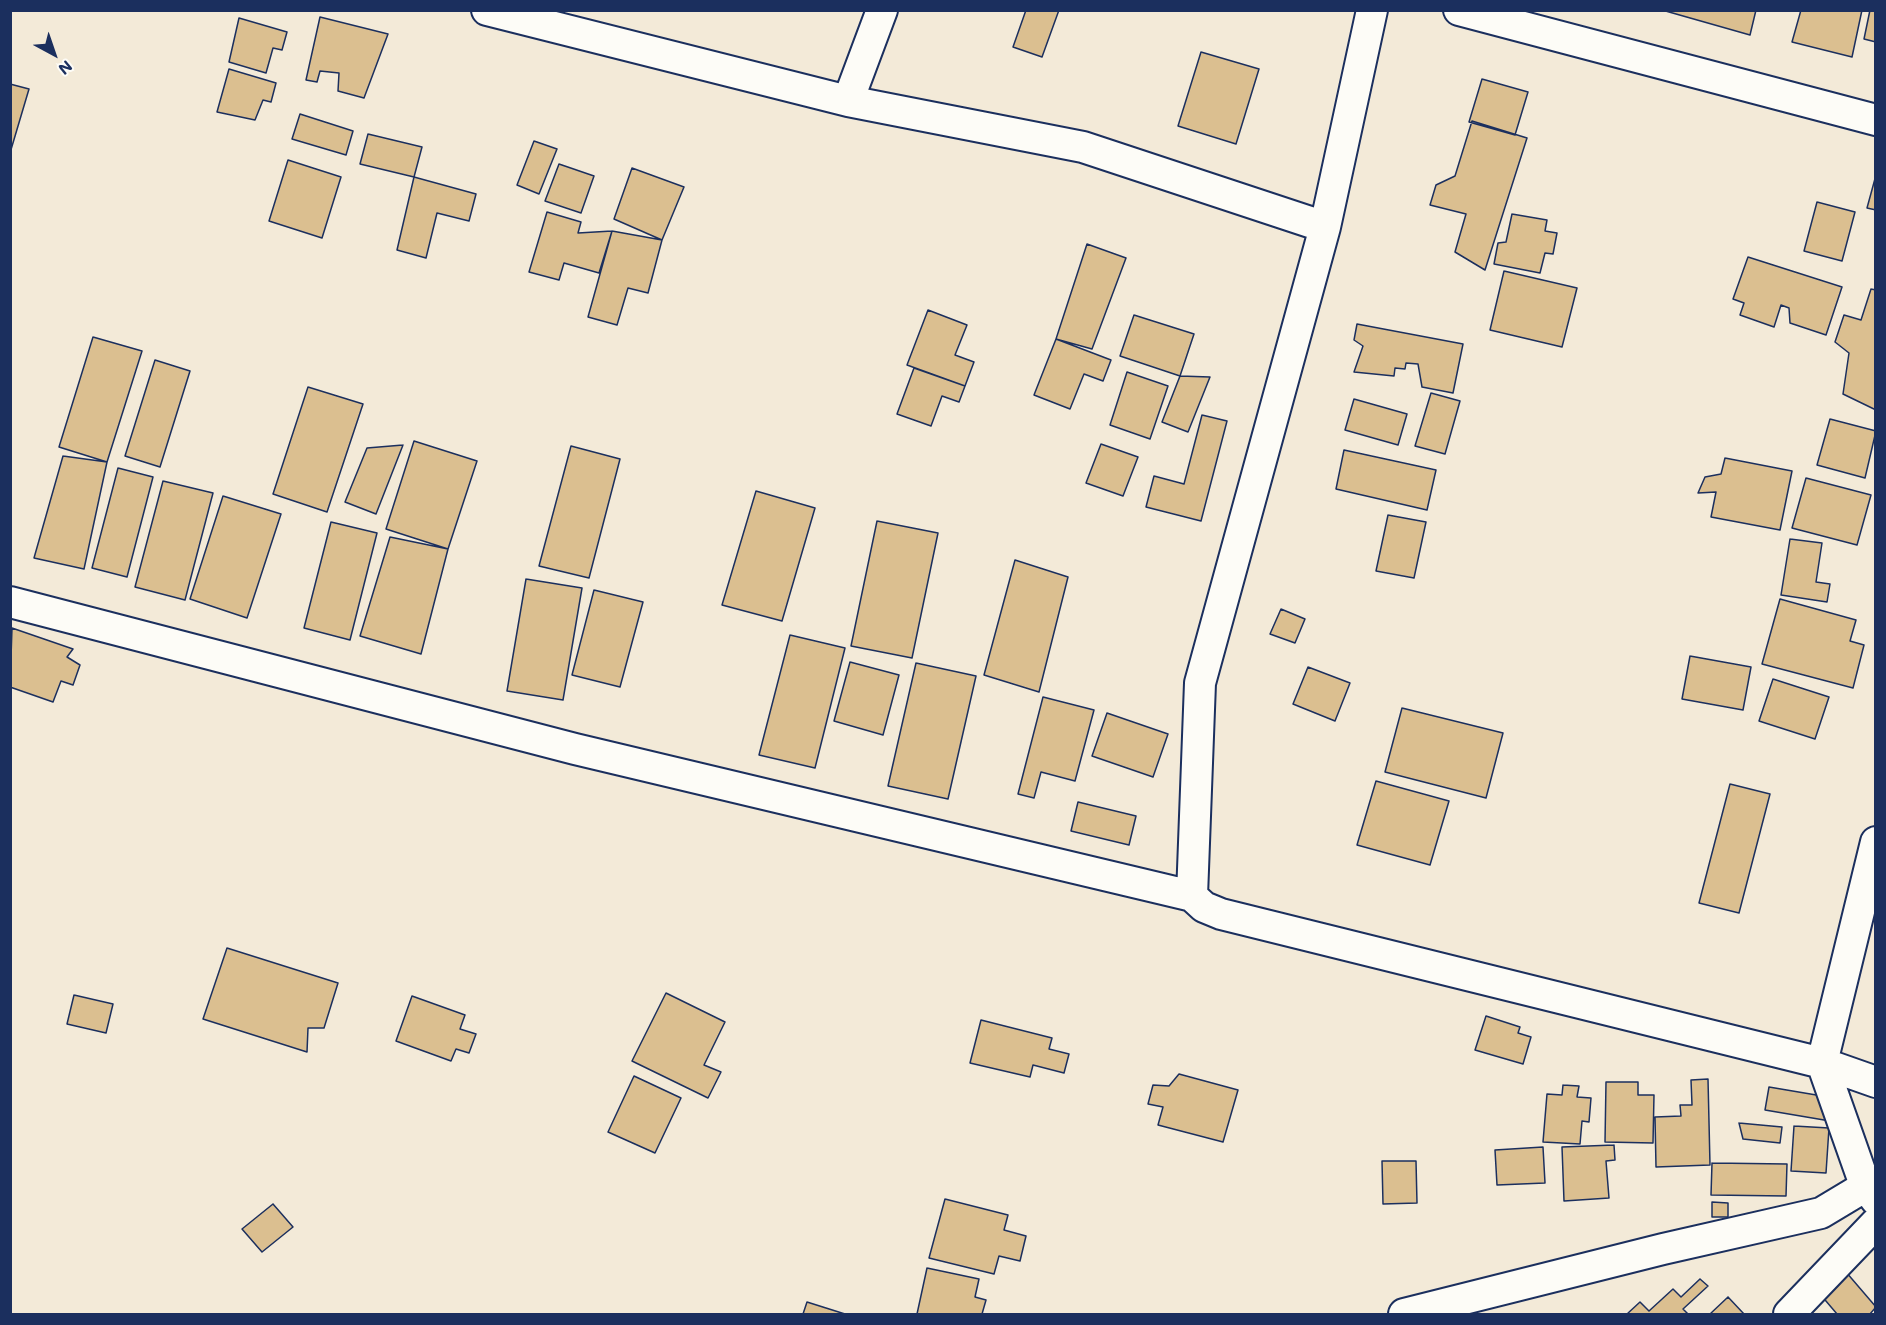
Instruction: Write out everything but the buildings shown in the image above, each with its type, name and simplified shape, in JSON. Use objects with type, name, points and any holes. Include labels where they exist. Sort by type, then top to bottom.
[{"type":"street","points":[[487,10],[848,101],[1083,147],[1325,227]]},
{"type":"street","points":[[848,101],[882,10]]},
{"type":"street","points":[[1192,897],[1200,683],[1325,227],[1372,10]]},
{"type":"street","points":[[1459,10],[1875,120]]},
{"type":"street","points":[[10,602],[575,749],[1192,897],[1204,907],[1221,914],[1822,1063],[1875,1082]]},
{"type":"street","points":[[1404,1314],[1663,1249],[1821,1213],[1872,1188],[1822,1063],[1875,842]]},
{"type":"street","points":[[1789,1314],[1875,1223]]}]
